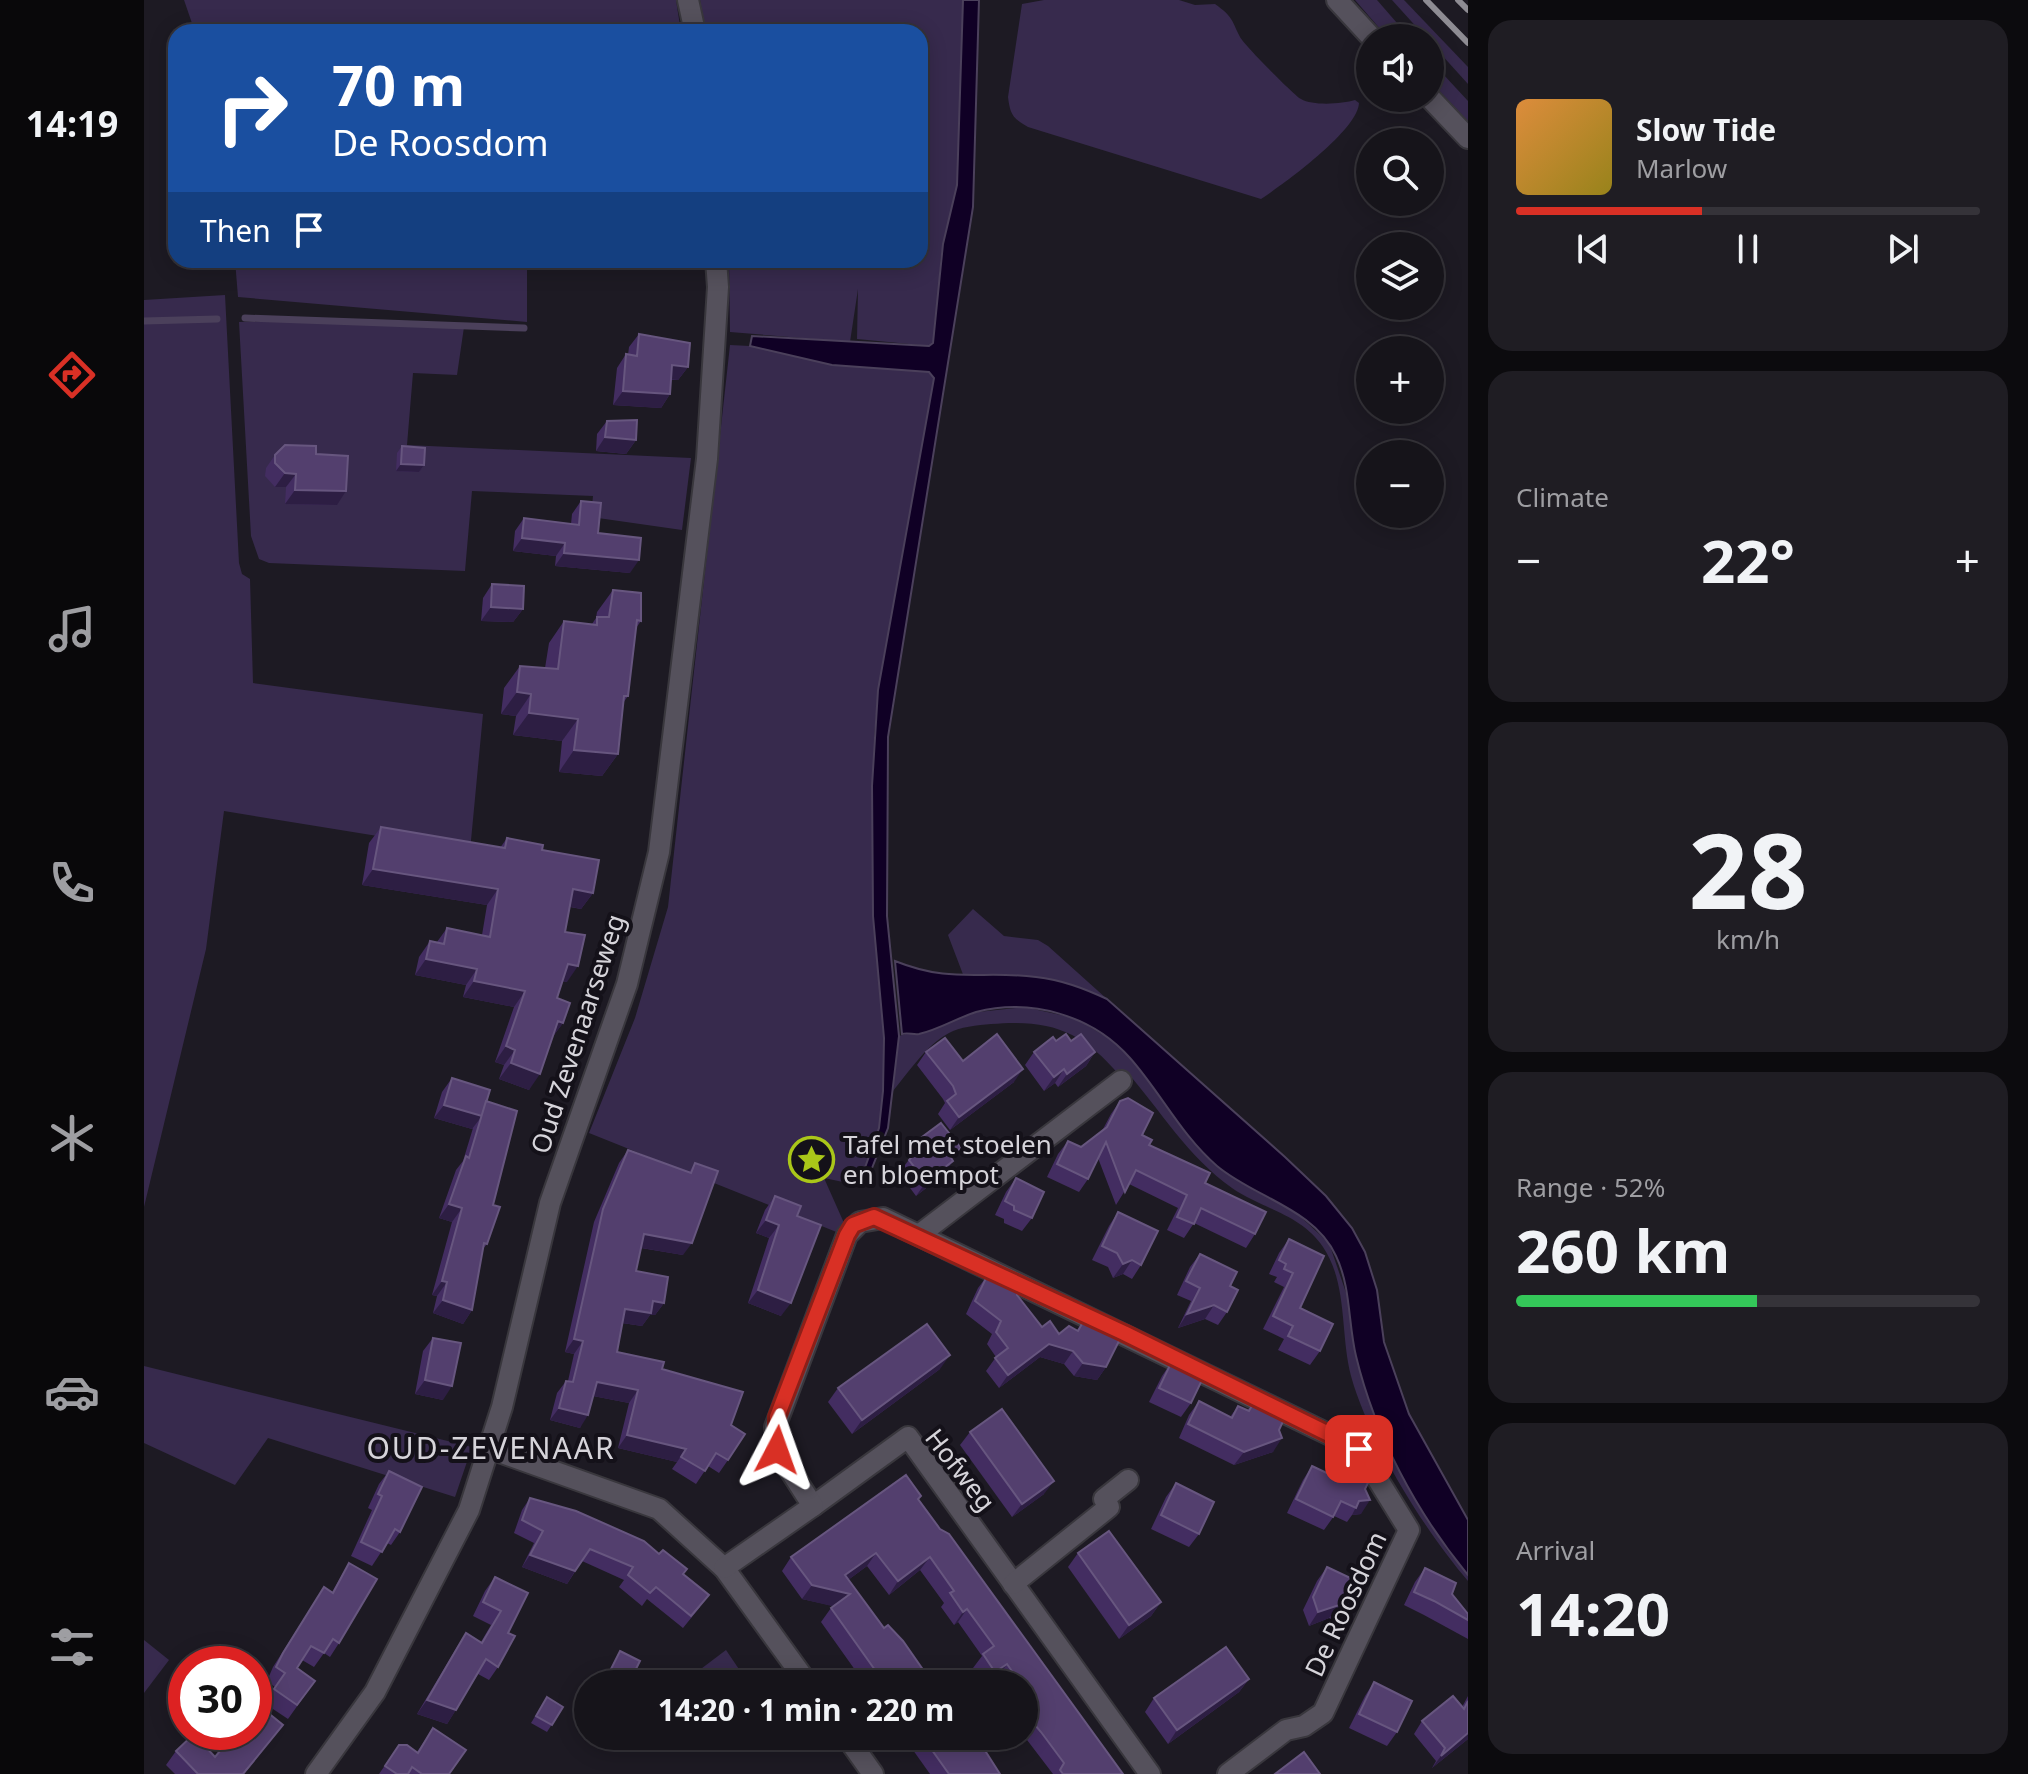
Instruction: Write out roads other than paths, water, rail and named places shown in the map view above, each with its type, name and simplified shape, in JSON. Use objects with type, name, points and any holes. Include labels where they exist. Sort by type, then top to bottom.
[{"type":"street","points":[[688,0],[693,24]]},
{"type":"street","points":[[1337,0],[1359,24]]},
{"type":"street","points":[[1443,112],[1468,138]]},
{"type":"street","name":"Oud Zevenaarseweg","points":[[316,1774],[375,1692],[453,1544],[491,1449],[550,1203],[627,984],[659,852],[707,459],[718,292],[716,268]]},
{"type":"street","points":[[919,1235],[1121,1081]]},
{"type":"street","name":"De Roosdom","points":[[813,1506],[777,1450],[775,1427],[853,1225],[874,1217],[883,1218],[919,1235],[1359,1449],[1409,1530],[1323,1713],[1304,1726],[1286,1730],[1228,1774]]},
{"type":"street","name":"Hofweg","points":[[724,1568],[908,1437],[1150,1774]]},
{"type":"street","points":[[491,1449],[659,1509],[724,1568],[798,1670]]},
{"type":"street","points":[[1013,1584],[1109,1507],[1104,1499],[1128,1480]]},
{"type":"street","points":[[856,1750],[873,1774]]},
{"type":"waterway","points":[[245,318],[524,328]]},
{"type":"waterway","points":[[144,321],[217,319]]},
{"type":"railway","points":[[1426,0],[1468,43]]},
{"type":"railway","points":[[1458,0],[1468,10]]},
{"type":"place","name":"Tafel met stoelen en bloempot","points":[[812,1160]]},
{"type":"district","name":"OUD-ZEVENAAR","points":[[491,1449]]}]
